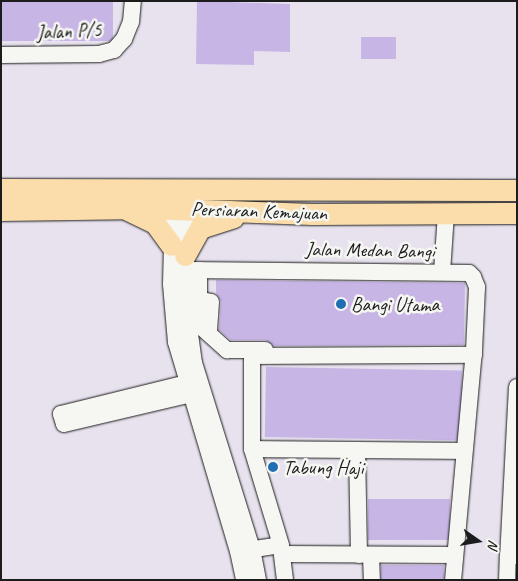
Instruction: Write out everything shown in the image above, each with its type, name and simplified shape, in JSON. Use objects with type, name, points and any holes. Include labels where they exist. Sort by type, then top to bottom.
[{"type":"main road","name":"Persiaran Kemajuan","points":[[1,189],[517,190]]},
{"type":"main road","points":[[48,189],[78,195],[166,197],[179,206],[202,196],[256,197],[275,189]]},
{"type":"main road","name":"Persiaran Kemajuan","points":[[1,210],[179,206],[255,212],[517,213]]},
{"type":"main road","points":[[117,208],[137,213],[155,223],[189,262]]},
{"type":"main road","points":[[189,262],[196,232],[205,225],[255,212]]},
{"type":"street","name":"Jalan P/5","points":[[1,55],[99,54],[114,50],[124,39],[131,22],[133,1]]},
{"type":"street","points":[[179,206],[197,296],[194,387]]},
{"type":"street","points":[[442,272],[446,213]]},
{"type":"street","points":[[189,262],[176,342],[194,387],[248,565],[282,554],[454,555]]},
{"type":"street","name":"Jalan Medan Bangi","points":[[189,262],[469,273],[473,277],[477,287],[474,352],[463,451],[453,580]]},
{"type":"street","points":[[197,296],[211,302],[209,333],[227,350],[474,352]]},
{"type":"street","points":[[285,580],[282,554],[252,449],[252,356],[474,352]]},
{"type":"street","points":[[194,387],[64,424],[61,414],[194,387]]},
{"type":"street","points":[[507,580],[512,556],[517,387]]},
{"type":"street","points":[[252,449],[463,451]]},
{"type":"street","points":[[357,450],[365,555],[372,580]]},
{"type":"building","points":[[1,1],[113,1],[113,41],[1,41]]},
{"type":"building","points":[[197,1],[290,4],[290,52],[254,51],[254,65],[196,64]]},
{"type":"building","points":[[361,37],[396,37],[396,59],[361,59]]},
{"type":"building","name":"Bangi Utama","points":[[216,280],[465,283],[464,345],[274,346],[265,340],[231,340],[219,330],[221,302],[216,293]]},
{"type":"building","points":[[266,367],[462,370],[461,440],[265,437]]},
{"type":"building","points":[[368,499],[450,499],[450,540],[368,540]]},
{"type":"building","points":[[381,565],[444,565],[444,580],[381,580]]},
{"type":"place","name":"Bangi Utama","points":[[341,304]]},
{"type":"place","name":"Tabung Haji","points":[[273,467]]}]
